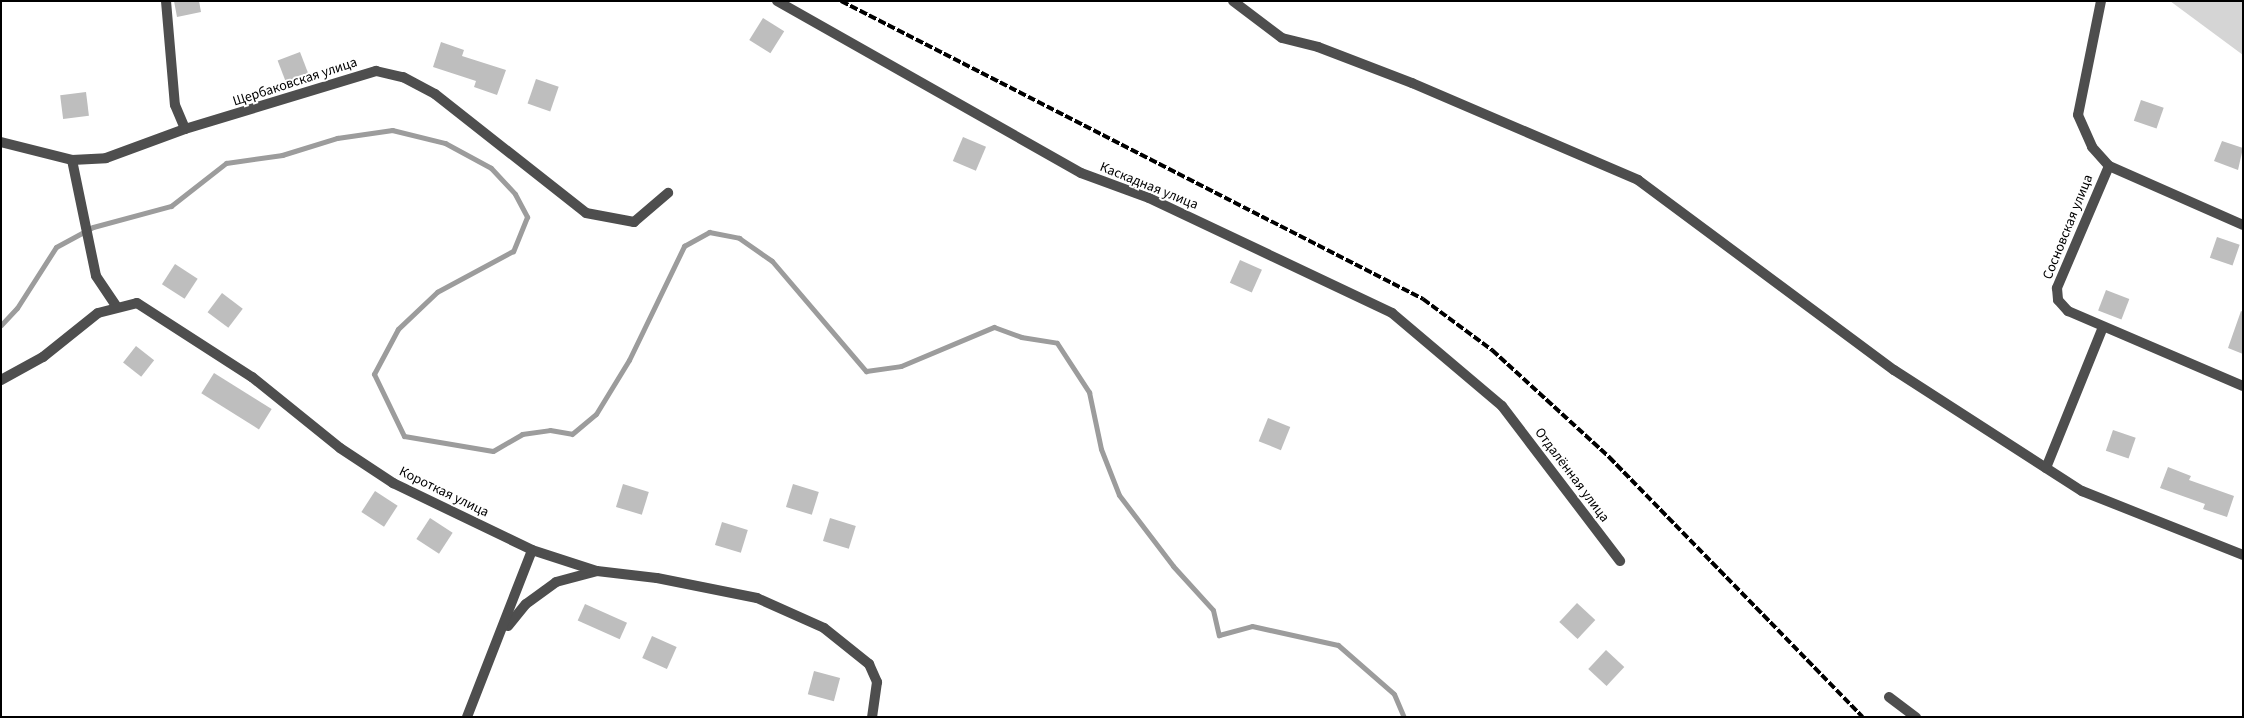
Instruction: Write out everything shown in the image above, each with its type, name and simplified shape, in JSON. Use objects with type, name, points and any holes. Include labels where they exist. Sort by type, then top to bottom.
[{"type":"street","points":[[166,1],[175,105],[185,129]]},
{"type":"street","name":"Каскадная улица","points":[[777,1],[1081,174],[1149,198],[1392,313],[1502,406]]},
{"type":"street","points":[[1233,1],[1282,38],[1318,47],[1638,180],[1894,370],[2082,491],[2243,555]]},
{"type":"street","points":[[2101,1],[2078,115],[2092,147],[2109,166]]},
{"type":"street","name":"Щербаковская улица","points":[[1,142],[72,160],[106,158],[185,129],[376,71],[403,77],[435,94],[586,213],[634,222],[668,193]]},
{"type":"street","points":[[72,160],[96,276],[116,306]]},
{"type":"street","name":"Сосновская улица","points":[[2243,225],[2109,166],[2057,288],[2058,300],[2068,311],[2243,386]]},
{"type":"street","name":"Короткая улица","points":[[1,380],[43,357],[98,313],[116,306],[137,303],[252,377],[340,448],[393,483],[532,550],[597,571],[657,578],[757,598],[824,628],[869,664],[877,682],[872,717]]},
{"type":"street","points":[[2046,468],[2103,327]]},
{"type":"street","name":"Отдалённая улица","points":[[1502,406],[1620,561]]},
{"type":"street","points":[[467,717],[503,632],[532,550]]},
{"type":"street","points":[[503,632],[526,604],[556,582],[597,571]]},
{"type":"street","points":[[1889,697],[1916,717]]},
{"type":"shaded area","points":[[2170,1],[2243,1],[2243,55]]},
{"type":"building","points":[[174,1],[199,1],[201,12],[177,17]]},
{"type":"building","points":[[763,18],[784,31],[770,53],[749,40]]},
{"type":"building","points":[[441,42],[464,50],[462,56],[506,70],[497,95],[474,87],[476,81],[433,67]]},
{"type":"building","points":[[300,52],[309,76],[287,85],[278,61]]},
{"type":"building","points":[[536,79],[559,87],[550,111],[528,104]]},
{"type":"building","points":[[86,92],[89,116],[63,119],[60,95]]},
{"type":"building","points":[[2141,100],[2164,108],[2157,129],[2134,121]]},
{"type":"building","points":[[963,137],[986,147],[976,171],[953,161]]},
{"type":"building","points":[[2222,141],[2243,148],[2238,170],[2214,161]]},
{"type":"building","points":[[2217,237],[2240,245],[2233,266],[2210,258]]},
{"type":"building","points":[[1240,260],[1262,270],[1252,293],[1230,283]]},
{"type":"building","points":[[175,264],[198,279],[185,299],[162,284]]},
{"type":"building","points":[[2106,290],[2129,299],[2121,319],[2098,311]]},
{"type":"building","points":[[222,293],[243,309],[228,328],[208,312]]},
{"type":"building","points":[[2241,311],[2243,312],[2243,354],[2228,348]]},
{"type":"building","points":[[136,346],[154,360],[141,377],[123,363]]},
{"type":"building","points":[[214,373],[272,409],[259,429],[201,393]]},
{"type":"building","points":[[1268,418],[1290,427],[1281,450],[1259,441]]},
{"type":"building","points":[[2113,430],[2136,438],[2129,459],[2106,451]]},
{"type":"building","points":[[2168,467],[2191,476],[2189,480],[2234,496],[2227,517],[2203,509],[2205,504],[2160,488]]},
{"type":"building","points":[[623,484],[649,492],[642,515],[616,507]]},
{"type":"building","points":[[793,484],[819,492],[812,515],[786,507]]},
{"type":"building","points":[[375,491],[398,506],[384,527],[361,512]]},
{"type":"building","points":[[430,518],[453,533],[439,554],[416,539]]},
{"type":"building","points":[[830,518],[856,526],[849,549],[823,541]]},
{"type":"building","points":[[722,522],[748,530],[741,553],[715,545]]},
{"type":"building","points":[[1577,603],[1595,620],[1578,639],[1559,622]]},
{"type":"building","points":[[585,604],[627,623],[620,639],[578,620]]},
{"type":"building","points":[[652,636],[677,647],[667,669],[642,658]]},
{"type":"building","points":[[1606,650],[1624,667],[1607,686],[1588,669]]},
{"type":"building","points":[[814,671],[840,678],[834,701],[808,694]]},
{"type":"waterway","points":[[1,325],[17,308],[56,247],[93,227],[171,206],[226,163],[282,155],[337,138],[392,130],[445,143],[491,168],[515,194],[527,217],[513,251],[437,292],[398,329],[374,374],[404,436],[493,451],[522,434],[550,430],[572,434],[596,414],[629,360],[684,246],[709,232],[739,238],[772,261],[866,371],[901,366],[994,327],[1021,337],[1057,343],[1089,392],[1101,449],[1119,495],[1173,566],[1213,610],[1219,635],[1252,626],[1338,645],[1394,694],[1404,717]]},
{"type":"railway","points":[[841,1],[1423,299],[1492,350],[1609,457],[1863,717]]}]
